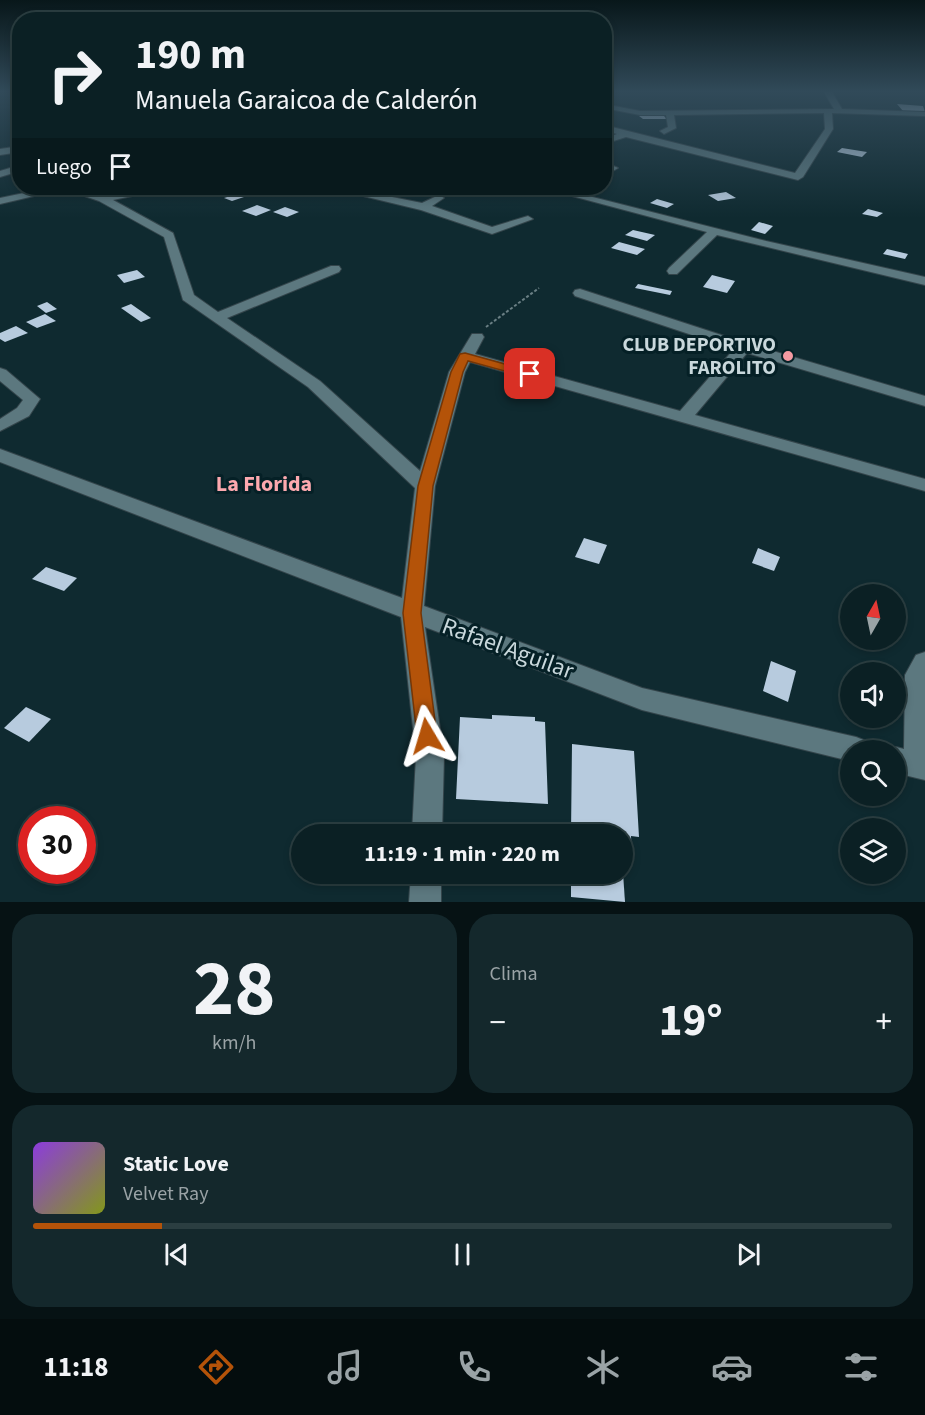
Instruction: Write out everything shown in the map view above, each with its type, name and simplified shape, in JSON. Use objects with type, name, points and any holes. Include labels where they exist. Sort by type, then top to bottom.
[{"type":"street","points":[[625,134],[798,177],[825,134]]},
{"type":"street","points":[[612,139],[625,134]]},
{"type":"street","points":[[0,201],[28,195]]},
{"type":"street","points":[[91,195],[103,199],[169,235],[188,297],[314,384],[425,486]]},
{"type":"street","points":[[103,199],[123,195]]},
{"type":"street","points":[[368,195],[424,207],[492,231],[528,219]]},
{"type":"street","points":[[574,195],[715,231],[925,280]]},
{"type":"street","points":[[424,207],[439,198]]},
{"type":"street","points":[[673,271],[715,231]]},
{"type":"street","points":[[217,317],[335,269]]},
{"type":"street","points":[[580,294],[744,347],[925,401]]},
{"type":"street","points":[[427,824],[430,756],[412,613],[425,486],[457,372],[477,337]]},
{"type":"street","points":[[684,417],[744,347]]},
{"type":"street","points":[[465,356],[925,485]]},
{"type":"street","points":[[0,373],[32,399],[23,412],[0,426]]},
{"type":"street","name":"Rafael Aguilar","points":[[0,455],[642,699],[840,746]]},
{"type":"street","points":[[913,764],[917,675],[925,662]]},
{"type":"street","points":[[425,902],[426,884]]},
{"type":"path","points":[[477,337],[539,288]]},
{"type":"building","points":[[842,148],[867,152],[862,157],[837,152]]},
{"type":"building","points":[[726,192],[736,198],[718,201],[708,195]]},
{"type":"building","points":[[234,195],[247,196],[232,201],[224,198]]},
{"type":"building","points":[[657,199],[674,204],[667,208],[650,203]]},
{"type":"building","points":[[257,205],[271,210],[256,216],[242,211]]},
{"type":"building","points":[[285,207],[299,212],[287,217],[273,212]]},
{"type":"building","points":[[868,209],[883,213],[877,217],[862,214]]},
{"type":"building","points":[[759,222],[773,226],[765,234],[751,230]]},
{"type":"building","points":[[633,230],[655,235],[647,241],[625,235]]},
{"type":"building","points":[[619,242],[645,249],[637,255],[611,248]]},
{"type":"building","points":[[887,249],[908,254],[905,259],[883,254]]},
{"type":"building","points":[[137,270],[145,277],[124,283],[117,275]]},
{"type":"building","points":[[712,275],[735,281],[727,293],[703,287]]},
{"type":"building","points":[[638,284],[672,291],[670,295],[635,288]]},
{"type":"building","points":[[47,302],[57,309],[46,313],[37,306]]},
{"type":"building","points":[[131,304],[151,318],[141,322],[121,308]]},
{"type":"building","points":[[45,314],[56,321],[37,328],[26,322]]},
{"type":"building","points":[[16,326],[28,333],[5,342],[0,339],[0,333]]},
{"type":"building","points":[[584,538],[607,545],[599,564],[575,557]]},
{"type":"building","points":[[758,548],[780,557],[774,571],[752,563]]},
{"type":"building","points":[[46,567],[77,578],[64,591],[32,579]]},
{"type":"building","points":[[771,661],[796,671],[788,702],[763,691]]},
{"type":"building","points":[[26,707],[51,719],[29,742],[4,728]]},
{"type":"building","points":[[492,715],[535,717],[535,721],[545,722],[548,804],[456,799],[460,717],[492,719]]},
{"type":"building","points":[[572,744],[634,751],[639,837],[633,836],[633,824],[571,824]]},
{"type":"building","points":[[571,884],[624,884],[625,902],[571,897]]},
{"type":"place","name":"CLUB DEPORTIVO FAROLITO","points":[[788,356]]},
{"type":"district","name":"La Florida","points":[[264,483]]},
{"type":"route","points":[[427,736],[412,613],[425,486],[457,372],[465,356],[530,374]]}]
